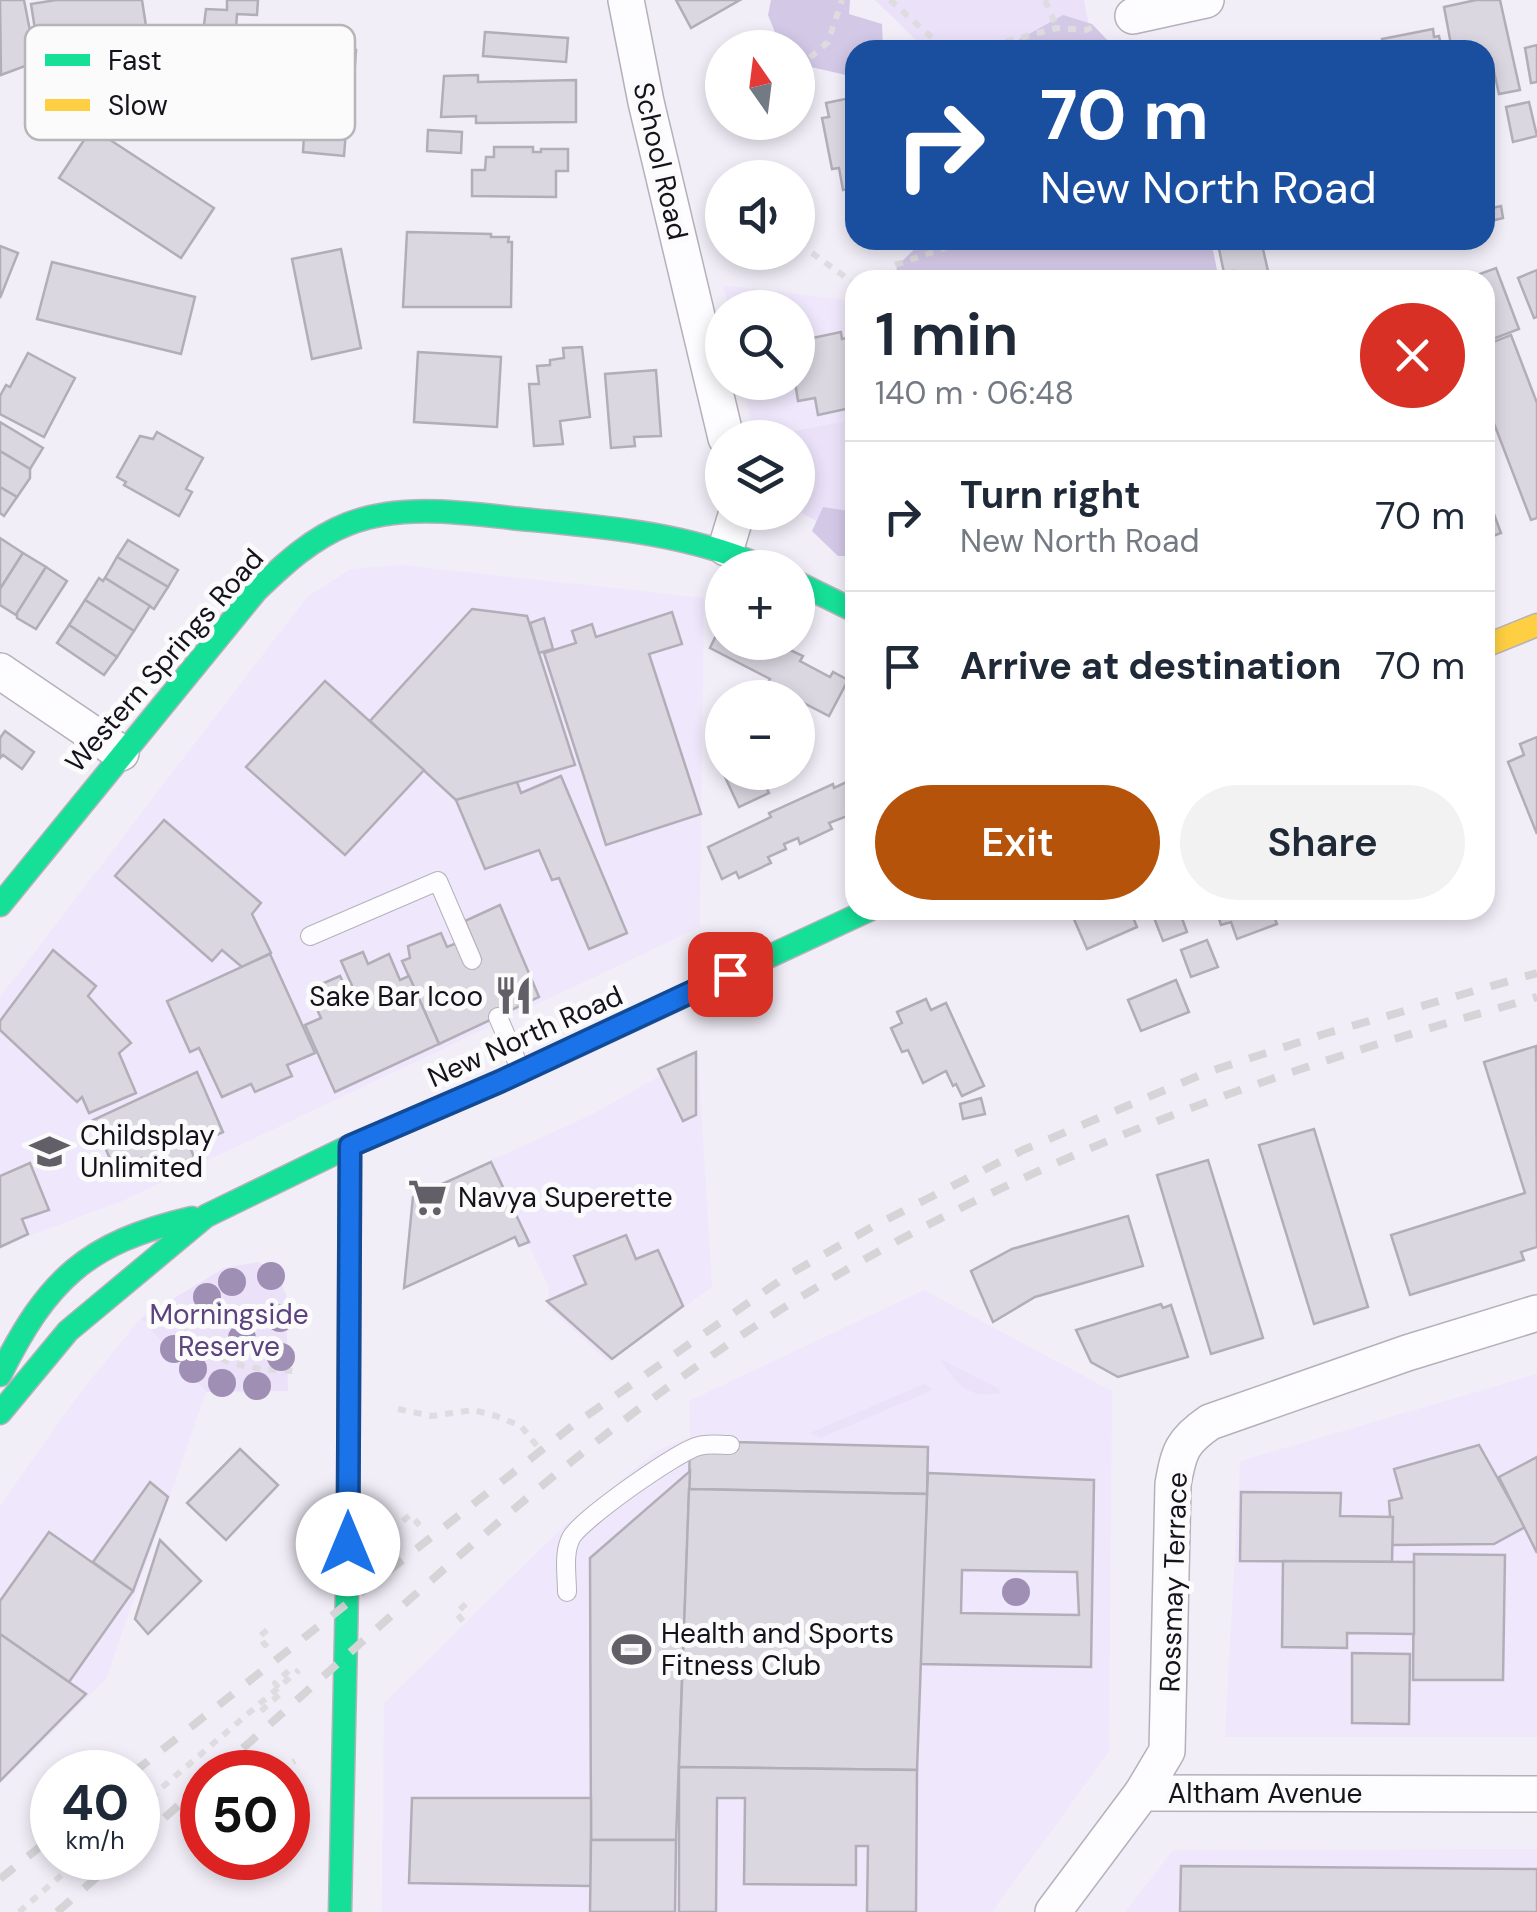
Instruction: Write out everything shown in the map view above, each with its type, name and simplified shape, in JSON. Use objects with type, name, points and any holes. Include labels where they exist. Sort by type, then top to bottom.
[{"type":"main road","name":"Western Springs Road","points":[[0,905],[261,586],[321,535],[379,515],[460,514],[658,531],[730,550]]},
{"type":"main road","points":[[815,591],[845,606]]},
{"type":"main road","points":[[1495,642],[1537,625]]},
{"type":"main road","name":"New North Road","points":[[0,1414],[68,1331],[206,1216],[350,1146],[847,920]]},
{"type":"main road","points":[[340,1912],[348,1544],[350,1146]]},
{"type":"main road","name":"New North Road","points":[[0,1375],[20,1334],[56,1282],[96,1252],[126,1237],[156,1225],[206,1216]]},
{"type":"main road","points":[[29,1288],[56,1282]]},
{"type":"street","name":"School Road","points":[[626,0],[722,420]]},
{"type":"street","points":[[1134,16],[1206,0]]},
{"type":"street","points":[[726,548],[732,530]]},
{"type":"street","points":[[0,671],[121,753]]},
{"type":"street","name":"Rossmay Terrace","points":[[1142,1793],[1167,1751],[1173,1484],[1179,1453],[1190,1436],[1210,1422],[1246,1409],[1406,1353],[1537,1314]]},
{"type":"street","name":"Altham Avenue","points":[[1053,1912],[1142,1793],[1537,1794]]},
{"type":"lane","points":[[310,936],[438,881],[472,960]]},
{"type":"lane","points":[[498,1017],[521,1071]]},
{"type":"lane","points":[[567,1592],[566,1552],[573,1532],[646,1476],[688,1450],[711,1444],[730,1446]]},
{"type":"path","points":[[815,53],[828,42],[842,0]]},
{"type":"path","points":[[890,0],[935,40]]},
{"type":"path","points":[[1045,0],[1058,28]]},
{"type":"path","points":[[1013,40],[1058,28],[1086,30],[1096,26]]},
{"type":"path","points":[[893,270],[895,264],[938,250]]},
{"type":"path","points":[[815,256],[845,277]]},
{"type":"path","points":[[154,1299],[194,1342],[225,1363],[258,1370],[295,1371]]},
{"type":"path","points":[[398,1409],[432,1416],[473,1410],[496,1416],[521,1426],[541,1450]]},
{"type":"path","points":[[403,1520],[410,1515],[418,1524],[410,1530]]},
{"type":"path","points":[[463,1621],[456,1613],[468,1602]]},
{"type":"path","points":[[267,1630],[259,1637],[264,1644],[272,1639]]},
{"type":"path","points":[[160,1789],[277,1689],[296,1668]]},
{"type":"path","points":[[262,1711],[280,1694],[277,1689]]},
{"type":"path","points":[[20,1912],[57,1880]]},
{"type":"shaded area","points":[[771,0],[850,0],[849,14],[882,24],[883,40],[845,40],[845,75],[815,68],[815,30],[774,30],[768,15]]},
{"type":"shaded area","points":[[1063,15],[1092,24],[1107,40],[1018,40]]},
{"type":"shaded area","points":[[914,250],[1213,250],[1217,270],[896,270]]},
{"type":"shaded area","points":[[723,285],[764,290],[724,290]]},
{"type":"shaded area","points":[[815,296],[845,300],[845,421],[815,426],[815,420],[751,420],[746,400],[815,400]]},
{"type":"shaded area","points":[[823,507],[845,510],[845,556],[838,556],[812,531]]},
{"type":"shaded area","points":[[402,565],[704,598],[700,927],[122,1201],[0,1247],[0,997],[307,597],[351,569]]},
{"type":"shaded area","points":[[698,1054],[712,1287],[608,1362],[547,1306],[549,1288],[523,1233],[406,1288],[410,1197],[591,1115]]},
{"type":"shaded area","points":[[924,1290],[1112,1391],[1109,1752],[992,1912],[382,1912],[384,1703],[565,1525],[657,1451],[690,1437],[689,1401]]},
{"type":"shaded area","points":[[141,1318],[206,1392],[106,1679],[30,1750],[0,1784],[0,1506],[79,1394]]},
{"type":"shaded area","points":[[1537,1374],[1537,1737],[1225,1737],[1240,1461]]},
{"type":"shaded area","points":[[1537,1849],[1537,1912],[1125,1912],[1173,1850]]},
{"type":"green space","points":[[875,0],[1084,0],[1092,40],[916,40]]},
{"type":"green space","points":[[845,421],[845,537],[815,520],[815,427]]},
{"type":"green space","name":"Morningside Reserve","points":[[258,1262],[276,1272],[286,1294],[288,1391],[206,1392],[141,1318],[224,1268]]},
{"type":"green space","points":[[940,1359],[999,1389],[1000,1393],[971,1392]]},
{"type":"green space","points":[[924,1384],[933,1390],[821,1438],[810,1433]]},
{"type":"building","points":[[0,0],[24,0],[29,25],[25,25],[25,66],[1,75]]},
{"type":"building","points":[[56,0],[142,0],[146,25],[34,25],[31,4]]},
{"type":"building","points":[[227,0],[258,0],[257,15],[237,14],[236,25],[204,25],[206,9],[227,10]]},
{"type":"building","points":[[676,0],[740,0],[691,28]]},
{"type":"building","points":[[1500,0],[1520,90],[1499,94],[1495,40],[1450,40],[1444,7]]},
{"type":"building","points":[[1433,29],[1434,37],[1439,36],[1440,40],[1382,40]]},
{"type":"building","points":[[485,32],[568,38],[566,62],[483,56]]},
{"type":"building","points":[[1537,45],[1537,82],[1531,83],[1525,48]]},
{"type":"building","points":[[478,75],[478,82],[576,80],[576,122],[476,123],[476,116],[441,117],[444,76]]},
{"type":"building","points":[[845,99],[843,190],[839,168],[832,169],[822,118],[829,117],[826,103]]},
{"type":"building","points":[[1529,102],[1537,136],[1513,142],[1506,107]]},
{"type":"building","points":[[428,130],[462,132],[461,153],[427,151]]},
{"type":"building","points":[[84,140],[110,140],[214,208],[181,258],[59,178]]},
{"type":"building","points":[[304,140],[345,140],[344,156],[303,152]]},
{"type":"building","points":[[494,147],[533,147],[533,152],[568,149],[568,171],[556,171],[556,197],[472,196],[472,170],[485,170],[486,157],[494,157]]},
{"type":"building","points":[[1501,206],[1503,218],[1495,220],[1495,207]]},
{"type":"building","points":[[407,232],[509,237],[511,307],[403,307]]},
{"type":"building","points":[[0,246],[18,253],[0,298]]},
{"type":"building","points":[[341,249],[361,348],[312,359],[292,259]]},
{"type":"building","points":[[1219,250],[1263,250],[1268,270],[1223,270]]},
{"type":"building","points":[[52,262],[195,297],[181,354],[37,319]]},
{"type":"building","points":[[1496,268],[1519,329],[1495,338],[1495,270],[1491,270]]},
{"type":"building","points":[[1537,270],[1537,317],[1534,318],[1518,278]]},
{"type":"building","points":[[841,332],[845,338],[845,409],[818,415],[815,337]]},
{"type":"building","points":[[1511,335],[1537,403],[1537,518],[1531,520],[1495,426],[1495,341]]},
{"type":"building","points":[[582,347],[590,417],[560,421],[563,444],[534,446],[529,384],[539,384],[537,366],[564,358],[563,348]]},
{"type":"building","points":[[418,352],[501,357],[497,427],[414,422]]},
{"type":"building","points":[[28,353],[75,378],[44,437],[0,414],[0,396],[6,385],[10,387]]},
{"type":"building","points":[[656,370],[661,436],[634,437],[635,446],[611,448],[605,374]]},
{"type":"building","points":[[0,422],[43,448],[30,469],[0,451]]},
{"type":"building","points":[[157,432],[203,458],[186,489],[192,492],[179,516],[124,485],[126,482],[117,477],[140,436],[153,439]]},
{"type":"building","points":[[0,451],[30,469],[30,478],[17,497],[0,487]]},
{"type":"building","points":[[0,487],[17,497],[4,516],[0,513]]},
{"type":"building","points":[[0,538],[23,553],[0,589]]},
{"type":"building","points":[[128,540],[178,570],[168,587],[117,557]]},
{"type":"building","points":[[23,553],[46,567],[16,615],[0,605],[0,589]]},
{"type":"building","points":[[117,557],[168,587],[154,609],[105,578]]},
{"type":"building","points":[[46,567],[67,581],[36,629],[17,618],[17,613]]},
{"type":"building","points":[[99,578],[150,606],[134,631],[85,600]]},
{"type":"building","points":[[85,600],[134,631],[117,657],[69,625]]},
{"type":"building","points":[[472,609],[527,616],[575,765],[456,800],[370,721]]},
{"type":"building","points":[[672,612],[682,644],[649,654],[701,814],[606,845],[544,653],[576,643],[572,631],[592,624],[596,637]]},
{"type":"building","points":[[544,618],[553,649],[539,653],[530,623]]},
{"type":"building","points":[[69,625],[117,657],[104,675],[57,643]]},
{"type":"building","points":[[733,660],[801,660],[830,677],[833,672],[845,678],[845,686],[829,716],[815,709],[815,680],[770,679]]},
{"type":"building","points":[[325,681],[424,770],[345,855],[246,767]]},
{"type":"building","points":[[5,731],[34,752],[22,769],[3,755],[0,758],[0,738]]},
{"type":"building","points":[[1537,737],[1537,834],[1508,762],[1524,755],[1520,744]]},
{"type":"building","points":[[561,776],[627,933],[589,949],[559,878],[552,880],[539,850],[485,869],[456,800],[517,782],[521,793]]},
{"type":"building","points":[[845,783],[845,817],[829,823],[832,829],[800,844],[798,838],[784,844],[786,849],[768,857],[771,863],[739,878],[736,872],[722,879],[708,847],[771,817],[769,813],[833,784],[834,788]]},
{"type":"building","points":[[731,790],[768,790],[769,793],[739,807]]},
{"type":"building","points":[[164,820],[261,903],[252,914],[271,953],[242,967],[222,950],[212,961],[115,876]]},
{"type":"building","points":[[500,905],[539,997],[439,1044],[402,961],[410,958],[408,946],[441,933],[447,947],[457,943],[480,957],[465,921]]},
{"type":"building","points":[[1074,920],[1134,920],[1137,927],[1087,949]]},
{"type":"building","points":[[1155,920],[1183,920],[1187,932],[1163,941]]},
{"type":"building","points":[[1219,920],[1275,920],[1277,924],[1237,939],[1231,922],[1221,925]]},
{"type":"building","points":[[1207,940],[1218,967],[1191,977],[1181,950]]},
{"type":"building","points":[[53,950],[96,986],[88,996],[131,1043],[119,1053],[136,1093],[89,1113],[82,1097],[77,1102],[0,1030],[0,1021]]},
{"type":"building","points":[[363,952],[368,964],[389,954],[400,980],[409,976],[439,1044],[335,1092],[305,1025],[321,1018],[308,990],[340,976],[352,1001],[358,999],[341,961]]},
{"type":"building","points":[[270,954],[315,1053],[287,1065],[292,1076],[255,1092],[251,1084],[222,1097],[199,1048],[190,1052],[167,1001]]},
{"type":"building","points":[[1176,980],[1189,1012],[1141,1031],[1128,1000]]},
{"type":"building","points":[[926,999],[931,1010],[946,1003],[984,1086],[962,1096],[946,1071],[923,1083],[908,1050],[902,1052],[891,1028],[902,1023],[897,1012]]},
{"type":"building","points":[[1536,1046],[1537,1247],[1521,1252],[1524,1260],[1410,1295],[1391,1235],[1525,1193],[1484,1062]]},
{"type":"building","points":[[696,1052],[696,1115],[683,1121],[658,1069]]},
{"type":"building","points":[[197,1072],[223,1132],[190,1147],[194,1157],[150,1177],[142,1158],[115,1170],[93,1120]]},
{"type":"building","points":[[981,1098],[985,1114],[963,1119],[960,1104]]},
{"type":"building","points":[[1314,1129],[1368,1307],[1314,1324],[1259,1145]]},
{"type":"building","points":[[1208,1160],[1263,1338],[1211,1354],[1157,1175]]},
{"type":"building","points":[[491,1162],[529,1242],[519,1246],[515,1237],[404,1288],[413,1197]]},
{"type":"building","points":[[30,1163],[49,1210],[22,1219],[28,1234],[0,1247],[0,1176]]},
{"type":"building","points":[[1128,1216],[1143,1266],[1035,1297],[993,1322],[971,1271],[1012,1249]]},
{"type":"building","points":[[626,1235],[636,1259],[658,1250],[683,1306],[612,1359],[547,1301],[586,1284],[574,1256]]},
{"type":"building","points":[[1161,1304],[1163,1308],[1171,1305],[1188,1357],[1118,1377],[1091,1362],[1076,1330]]},
{"type":"building","points":[[690,1441],[928,1447],[927,1494],[689,1489]]},
{"type":"building","points":[[1479,1445],[1525,1527],[1494,1544],[1392,1545],[1389,1501],[1402,1498],[1394,1469]]},
{"type":"building","points":[[240,1449],[278,1485],[226,1540],[187,1503]]},
{"type":"building","points":[[1537,1457],[1537,1553],[1499,1477]]},
{"type":"building","points":[[690,1471],[676,1840],[591,1840],[590,1558]]},
{"type":"building","points":[[928,1473],[1094,1480],[1091,1667],[919,1664]],"holes":[[[962,1570],[1077,1572],[1079,1615],[961,1613]]]},
{"type":"building","points":[[150,1482],[168,1497],[133,1591],[93,1562]]},
{"type":"building","points":[[689,1489],[927,1494],[917,1770],[679,1767]]},
{"type":"building","points":[[1241,1492],[1341,1493],[1340,1516],[1393,1517],[1392,1562],[1240,1561]]},
{"type":"building","points":[[49,1532],[133,1591],[69,1682],[0,1634],[0,1601]]},
{"type":"building","points":[[160,1540],[201,1581],[148,1634],[135,1619]]},
{"type":"building","points":[[1414,1554],[1505,1555],[1503,1680],[1413,1680]]},
{"type":"building","points":[[1283,1561],[1414,1562],[1414,1634],[1347,1633],[1347,1648],[1282,1647]]},
{"type":"building","points":[[0,1634],[86,1694],[0,1781]]},
{"type":"building","points":[[1352,1653],[1410,1654],[1409,1724],[1352,1723]]},
{"type":"building","points":[[679,1767],[917,1770],[916,1912],[867,1912],[868,1846],[856,1846],[856,1885],[744,1884],[745,1798],[717,1798],[716,1912],[679,1912]]},
{"type":"building","points":[[412,1798],[591,1798],[591,1886],[409,1883]]},
{"type":"building","points":[[591,1840],[676,1840],[675,1912],[590,1912]]},
{"type":"building","points":[[1181,1866],[1537,1869],[1537,1912],[1180,1912]]},
{"type":"railway","points":[[160,1751],[572,1426],[788,1275],[872,1227],[1023,1150],[1205,1073],[1324,1034],[1537,973]]},
{"type":"railway","points":[[241,1750],[430,1581],[576,1458],[651,1399],[809,1292],[984,1197],[1162,1119],[1346,1054],[1537,997]]},
{"type":"railway","points":[[160,1822],[180,1804]]},
{"type":"railway","points":[[0,1879],[30,1855]]},
{"type":"railway","points":[[57,1912],[94,1880]]},
{"type":"traffic: fast","points":[[0,905],[256,591],[310,544],[335,530],[369,518],[434,511],[646,533],[716,550]]},
{"type":"traffic: fast","points":[[815,591],[845,606]]},
{"type":"traffic: fast","points":[[0,1413],[68,1331],[206,1216],[350,1146],[501,1081],[847,920]]},
{"type":"traffic: fast","points":[[340,1912],[348,1544],[350,1146]]},
{"type":"traffic: fast","points":[[0,1375],[35,1313],[74,1270],[124,1240],[192,1218]]},
{"type":"traffic: slow","points":[[1495,642],[1537,625]]},
{"type":"place","name":"Sake Bar Icoo","points":[[513,996]]},
{"type":"place","name":"Childsplay Unlimited","points":[[50,1151]]},
{"type":"place","name":"Navya Superette","points":[[428,1197]]},
{"type":"place","name":"Health and Sports Fitness Club","points":[[631,1649]]},
{"type":"route","points":[[348,1544],[350,1146],[501,1081],[730,974]]}]
